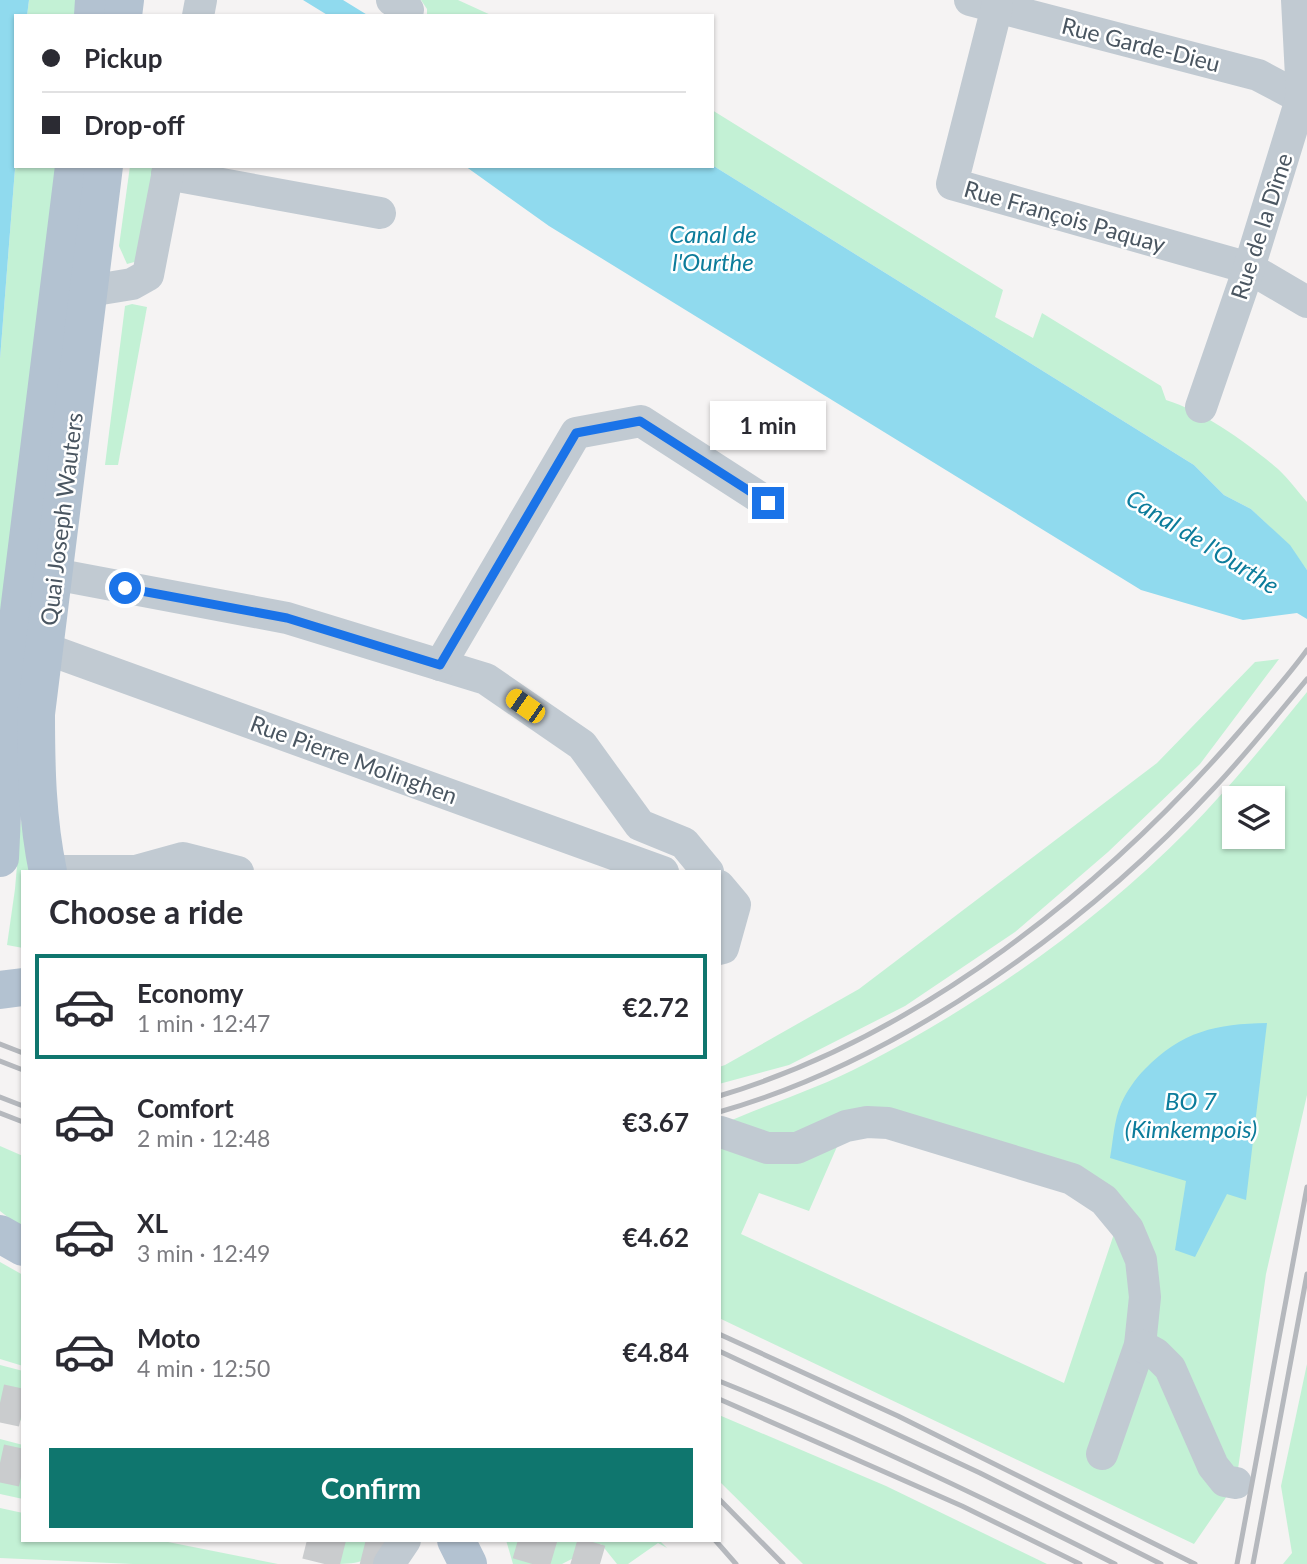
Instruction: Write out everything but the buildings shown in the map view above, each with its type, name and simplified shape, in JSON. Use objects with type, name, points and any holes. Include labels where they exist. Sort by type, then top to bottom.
[{"type":"main road","name":"Quai Joseph Wauters","points":[[0,858],[7,709],[74,168]]},
{"type":"main road","name":"Quai Joseph Wauters","points":[[47,870],[36,780],[36,714],[104,168]]},
{"type":"main road","points":[[0,990],[21,987]]},
{"type":"main road","points":[[0,1234],[21,1246]]},
{"type":"main road","points":[[457,1542],[468,1564]]},
{"type":"main road","points":[[485,1542],[490,1564]]},
{"type":"street","name":"Rue de la Dîme","points":[[1201,407],[1304,98],[1297,0]]},
{"type":"street","name":"Rue Garde-Dieu","points":[[984,4],[1258,75],[1304,98]]},
{"type":"street","name":"Rue François Paquay","points":[[984,4],[952,184],[1249,268],[1307,302]]},
{"type":"street","points":[[89,291],[132,285],[148,275],[168,170],[380,213]]},
{"type":"street","points":[[440,665],[576,433],[640,421],[768,503]]},
{"type":"street","points":[[54,574],[287,618],[486,679],[582,745],[640,825],[684,843],[706,870]]},
{"type":"street","name":"Rue Pierre Molinghen","points":[[44,648],[657,870]]},
{"type":"street","points":[[140,870],[183,858],[229,870]]},
{"type":"street","points":[[721,888],[735,905],[721,948]]},
{"type":"street","points":[[721,1132],[767,1148],[797,1148],[846,1126],[867,1122],[888,1123],[1072,1179],[1104,1200],[1128,1229],[1142,1260],[1145,1297],[1140,1345],[1102,1454]]},
{"type":"street","points":[[1140,1345],[1156,1354],[1170,1368],[1213,1466],[1225,1480],[1236,1483]]},
{"type":"street","points":[[389,1564],[404,1542]]},
{"type":"green space","points":[[29,0],[81,0],[79,14],[27,14]]},
{"type":"green space","points":[[421,0],[458,0],[489,14],[427,14]]},
{"type":"green space","points":[[714,111],[1003,290],[995,317],[1033,338],[1042,313],[1161,386],[1166,400],[1210,420],[1253,449],[1282,473],[1307,502],[1307,570],[1289,545],[1251,509],[1224,495],[1194,465],[714,166]]},
{"type":"green space","points":[[15,168],[62,168],[0,706],[0,359]]},
{"type":"green space","points":[[130,168],[158,168],[138,261],[127,264],[119,246]]},
{"type":"green space","points":[[132,304],[147,307],[118,465],[105,465],[125,306]]},
{"type":"green space","points":[[1279,659],[1200,764],[1108,852],[1015,932],[905,1006],[789,1065],[721,1083],[721,1066],[859,989],[1157,763],[1255,662]]},
{"type":"green space","points":[[1307,692],[1307,1095],[1266,1274],[1236,1483],[1194,1544],[721,1319],[721,1130],[723,1124],[865,1064],[995,987],[1077,929],[1115,897],[1153,864],[1222,793],[1222,849],[1285,849],[1285,786],[1229,786]],"holes":[[[846,1126],[1123,1207],[1064,1383],[741,1234],[759,1193],[809,1211]]]},
{"type":"green space","points":[[21,819],[31,870],[21,870],[21,948],[7,945]]},
{"type":"green space","points":[[0,1146],[21,1155],[21,1227],[0,1211]]},
{"type":"green space","points":[[0,1262],[21,1274],[21,1365],[0,1359]]},
{"type":"green space","points":[[1307,1364],[1307,1564],[1283,1564],[1292,1553],[1281,1486]]},
{"type":"green space","points":[[0,1365],[21,1370],[21,1420],[0,1415]]},
{"type":"green space","points":[[721,1416],[886,1486],[1047,1564],[803,1564],[721,1483]]},
{"type":"green space","points":[[0,1439],[21,1444],[21,1499],[0,1494]]},
{"type":"green space","points":[[0,1508],[21,1513],[21,1542],[168,1542],[278,1564],[133,1564],[0,1558]]},
{"type":"green space","points":[[342,1542],[385,1542],[376,1553],[365,1560],[336,1564]]},
{"type":"green space","points":[[507,1542],[661,1542],[667,1548],[658,1543],[628,1564],[617,1564],[601,1544],[562,1564],[513,1564]]},
{"type":"water","points":[[0,0],[29,0],[27,14],[14,14],[15,168],[0,359]]},
{"type":"water","points":[[303,0],[343,0],[366,14],[326,14]]},
{"type":"water","name":"Canal de l'Ourthe","points":[[714,166],[1194,465],[1224,495],[1251,509],[1290,545],[1307,570],[1307,619],[1297,613],[1243,620],[1141,590],[549,226],[468,168]]},
{"type":"water","name":"BO 7 (Kimkempois)","points":[[1267,1023],[1246,1200],[1227,1194],[1195,1257],[1175,1250],[1186,1181],[1110,1158],[1121,1104],[1145,1069],[1186,1038],[1232,1025]]},
{"type":"tunnel","points":[[0,1403],[21,1408]]},
{"type":"tunnel","points":[[0,1463],[21,1468]]},
{"type":"tunnel","points":[[315,1542],[402,1564]]},
{"type":"tunnel","points":[[525,1542],[600,1564]]},
{"type":"railway","points":[[721,1095],[794,1070],[866,1036],[936,996],[1004,950],[1068,900],[1186,790],[1265,702],[1307,650]]},
{"type":"railway","points":[[721,1111],[788,1089],[856,1059],[922,1023],[987,982],[1049,937],[1108,890],[1163,839],[1226,775],[1307,679]]},
{"type":"railway","points":[[0,1044],[21,1052]]},
{"type":"railway","points":[[0,1061],[21,1069]]},
{"type":"railway","points":[[0,1097],[21,1105]]},
{"type":"railway","points":[[0,1113],[21,1121]]},
{"type":"railway","points":[[1237,1564],[1307,1187]]},
{"type":"railway","points":[[1253,1564],[1307,1274]]},
{"type":"railway","points":[[721,1335],[898,1416],[1195,1564]]},
{"type":"railway","points":[[721,1352],[980,1473],[1161,1564]]},
{"type":"railway","points":[[721,1382],[919,1468],[1115,1564]]},
{"type":"railway","points":[[721,1400],[962,1506],[1080,1564]]},
{"type":"railway","points":[[721,1501],[783,1564]]},
{"type":"railway","points":[[717,1542],[736,1564]]},
{"type":"route","points":[[125,588],[287,618],[440,665],[576,433],[640,421],[768,503]]}]
